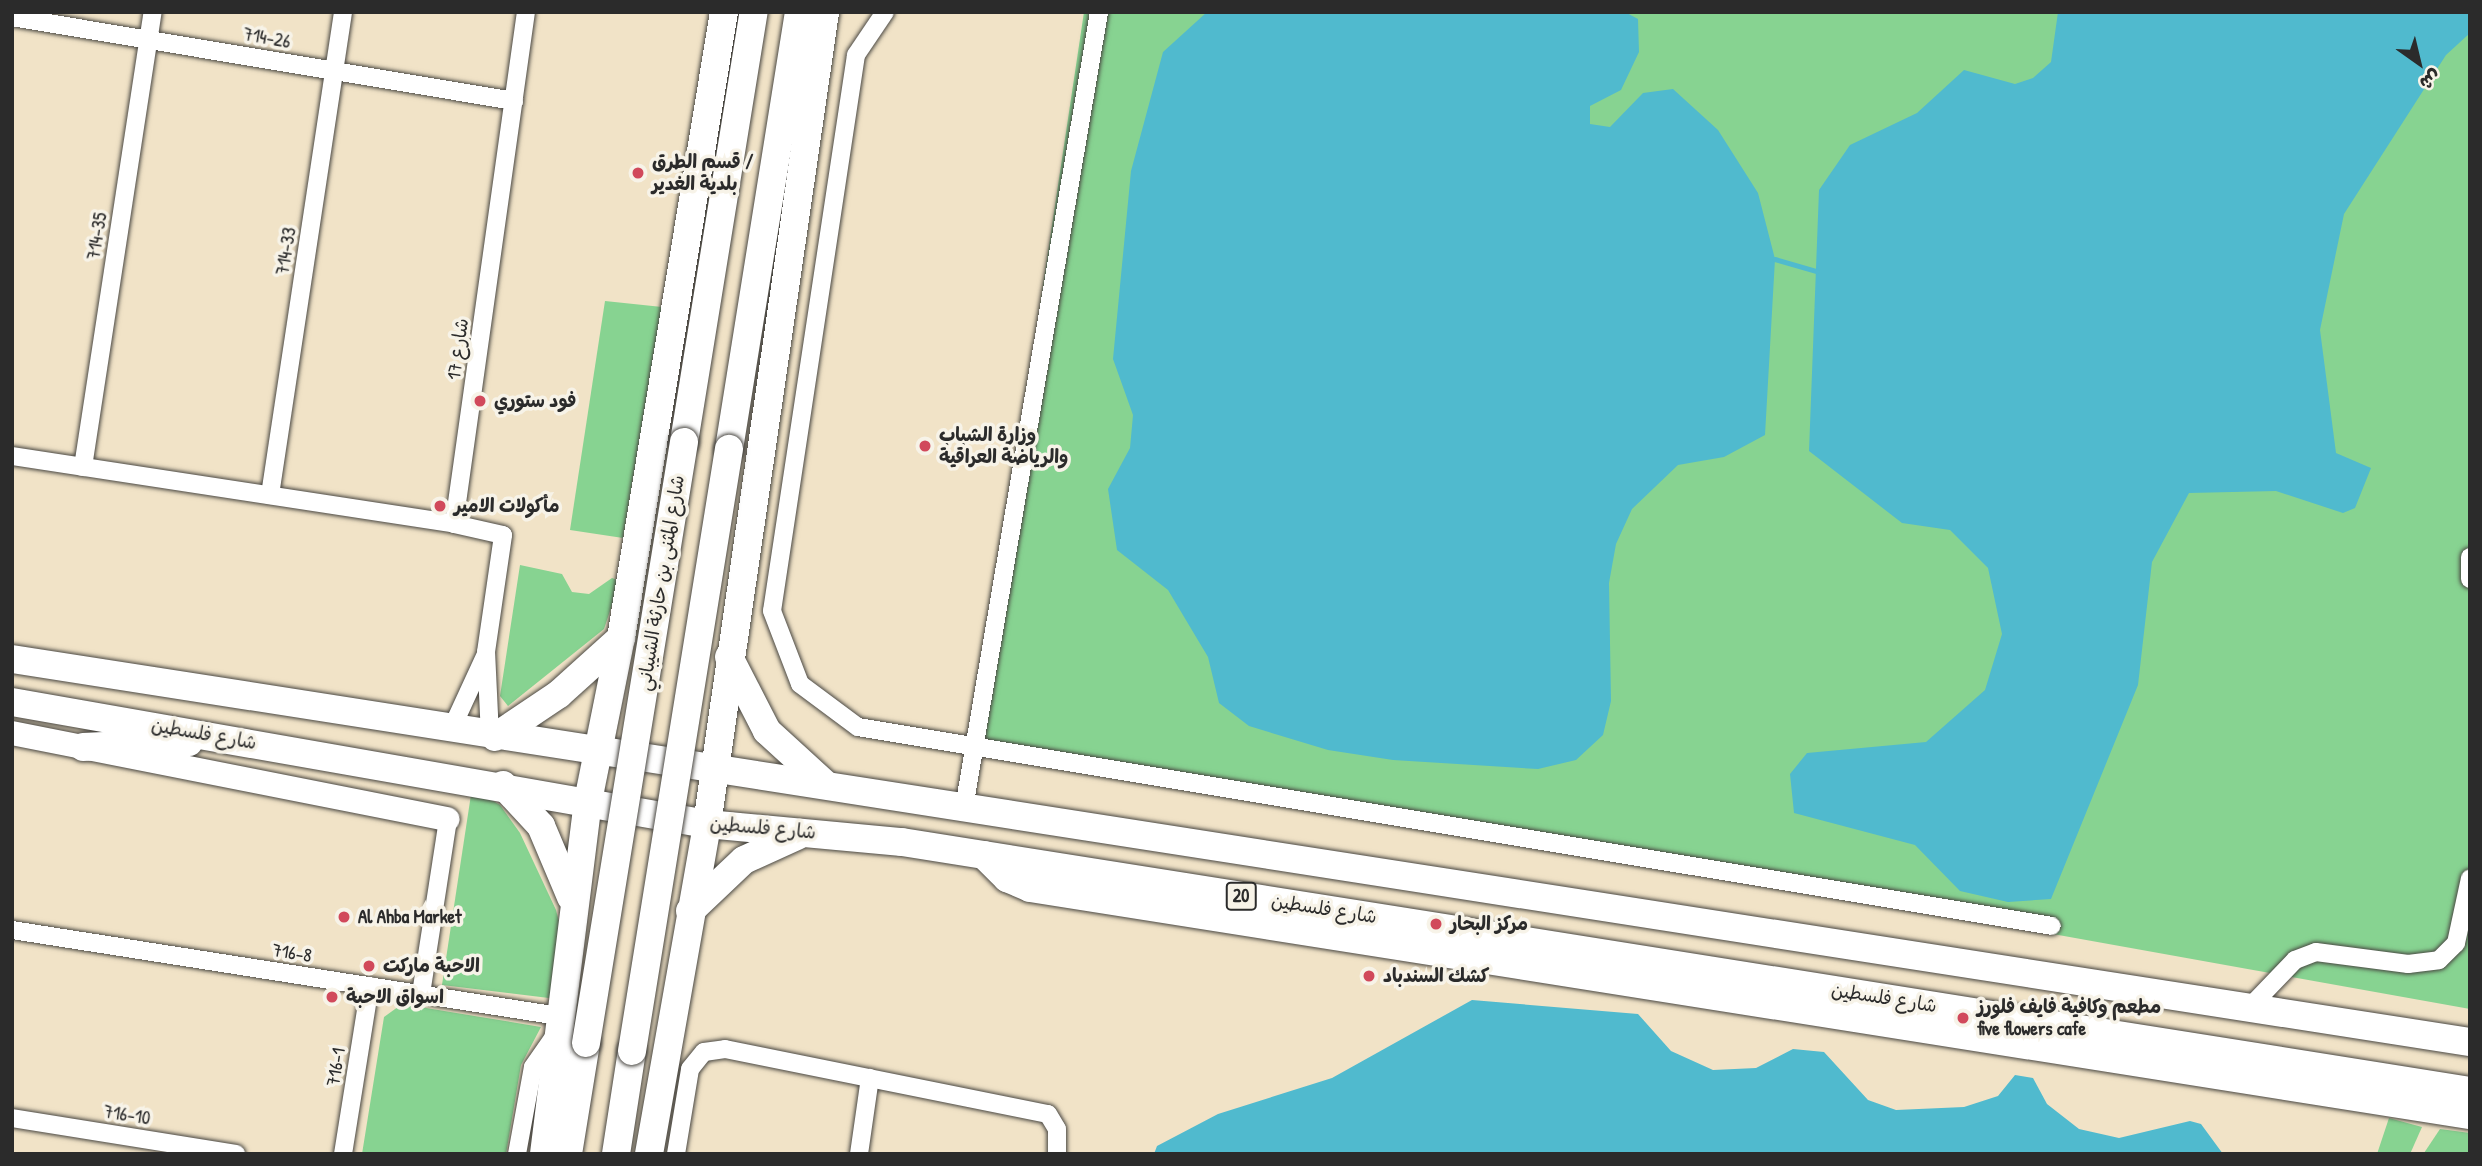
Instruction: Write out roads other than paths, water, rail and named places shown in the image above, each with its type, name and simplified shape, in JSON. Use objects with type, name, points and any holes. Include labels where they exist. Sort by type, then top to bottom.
[{"type":"main road","points":[[544,1154],[571,1029],[574,909],[588,801],[621,638],[724,12]]},
{"type":"main road","name":"شارع المثنى بن حارثة الشيباني","points":[[568,1154],[571,1029],[684,442],[754,12]]},
{"type":"main road","points":[[616,1154],[799,12]]},
{"type":"main road","points":[[649,1154],[690,911],[708,824],[729,657],[825,12]]},
{"type":"main road","points":[[492,736],[559,694],[621,638]]},
{"type":"main road","points":[[729,657],[767,731],[786,755],[830,787]]},
{"type":"main road","name":"20","points":[[12,659],[451,730],[2470,1042]]},
{"type":"main road","name":"شارع فلسطين","points":[[12,702],[503,785],[708,824],[902,842],[2470,1091]]},
{"type":"main road","points":[[83,747],[225,738]]},
{"type":"main road","points":[[503,785],[552,844],[574,909]]},
{"type":"main road","points":[[902,842],[892,832],[892,817],[910,800]]},
{"type":"main road","points":[[690,911],[768,845],[819,833]]},
{"type":"main road","points":[[984,855],[1007,878],[1030,888],[2470,1115]]},
{"type":"main road","points":[[1375,942],[1421,924]]},
{"type":"main road","points":[[1916,1003],[1925,959]]},
{"type":"street","name":"714-35","points":[[83,467],[153,12]]},
{"type":"street","name":"714-33","points":[[270,495],[343,12]]},
{"type":"street","name":"شارع 17","points":[[454,524],[526,12]]},
{"type":"street","points":[[885,12],[856,55],[772,611],[800,684],[858,727],[971,743],[2052,926]]},
{"type":"street","points":[[964,808],[971,743],[1099,12]]},
{"type":"street","name":"714-26","points":[[12,17],[514,101]]},
{"type":"street","points":[[12,456],[454,524],[503,535],[486,652],[492,736]]},
{"type":"street","points":[[2470,557],[2470,579]]},
{"type":"street","points":[[451,730],[486,652]]},
{"type":"street","points":[[12,733],[448,819],[421,994]]},
{"type":"street","points":[[2248,1009],[2295,960],[2316,952],[2408,964],[2439,960],[2456,943],[2470,878]]},
{"type":"street","name":"716-8","points":[[12,929],[421,994],[571,1029]]},
{"type":"street","name":"716-1","points":[[343,1154],[370,986]]},
{"type":"street","points":[[517,1154],[533,1067],[571,1029]]},
{"type":"street","points":[[676,1154],[690,1069],[704,1052],[725,1049],[1048,1114],[1057,1129],[1057,1154]]},
{"type":"street","points":[[859,1154],[870,1078]]},
{"type":"street","name":"716-10","points":[[12,1118],[164,1148],[236,1154]]},
{"type":"water","points":[[1207,12],[1625,12],[1638,19],[1639,52],[1621,90],[1590,106],[1590,124],[1610,127],[1643,93],[1673,89],[1718,130],[1758,193],[1775,259],[1765,435],[1724,457],[1678,465],[1632,509],[1616,544],[1609,583],[1611,701],[1603,735],[1576,760],[1538,769],[1393,760],[1328,750],[1249,726],[1219,703],[1208,657],[1168,590],[1117,550],[1108,489],[1130,448],[1133,415],[1113,359],[1131,171],[1163,52]]},
{"type":"water","points":[[2058,12],[2470,12],[2470,33],[2446,55],[2344,214],[2320,330],[2336,453],[2371,468],[2355,508],[2343,513],[2276,491],[2189,493],[2152,562],[2138,685],[2051,899],[2008,902],[1960,891],[1915,845],[1794,813],[1790,774],[1807,753],[1926,742],[1985,690],[2002,634],[1988,568],[1950,530],[1902,523],[1809,451],[1819,190],[1850,145],[1917,113],[1964,70],[2015,84],[2033,78],[2051,62]]},
{"type":"water","points":[[1472,1000],[1638,1014],[1671,1051],[1713,1070],[1756,1068],[1793,1049],[1824,1052],[1868,1100],[1896,1110],[1964,1107],[1998,1096],[2015,1075],[2033,1078],[2047,1104],[2079,1129],[2119,1138],[2190,1121],[2201,1124],[2223,1154],[1154,1154],[1157,1146],[1218,1114],[1332,1078]]},
{"type":"waterway","points":[[1775,259],[1816,271]]},
{"type":"place","name":"قسم الطرق / بلدية الغدير","points":[[638,173]]},
{"type":"place","name":"فود ستوري","points":[[480,401]]},
{"type":"place","name":"وزارة الشباب والرياضة العراقية","points":[[925,446]]},
{"type":"place","name":"مأكولات الامير","points":[[440,506]]},
{"type":"place","name":"Al Ahba Market","points":[[344,917]]},
{"type":"place","name":"مركز البحار","points":[[1436,924]]},
{"type":"place","name":"الاحبة ماركت","points":[[369,966]]},
{"type":"place","name":"كشك السندباد","points":[[1369,976]]},
{"type":"place","name":"اسواق الاحبة","points":[[332,997]]},
{"type":"place","name":"مطعم وكافية فايف فلورز five flowers cafe","points":[[1963,1018]]}]
